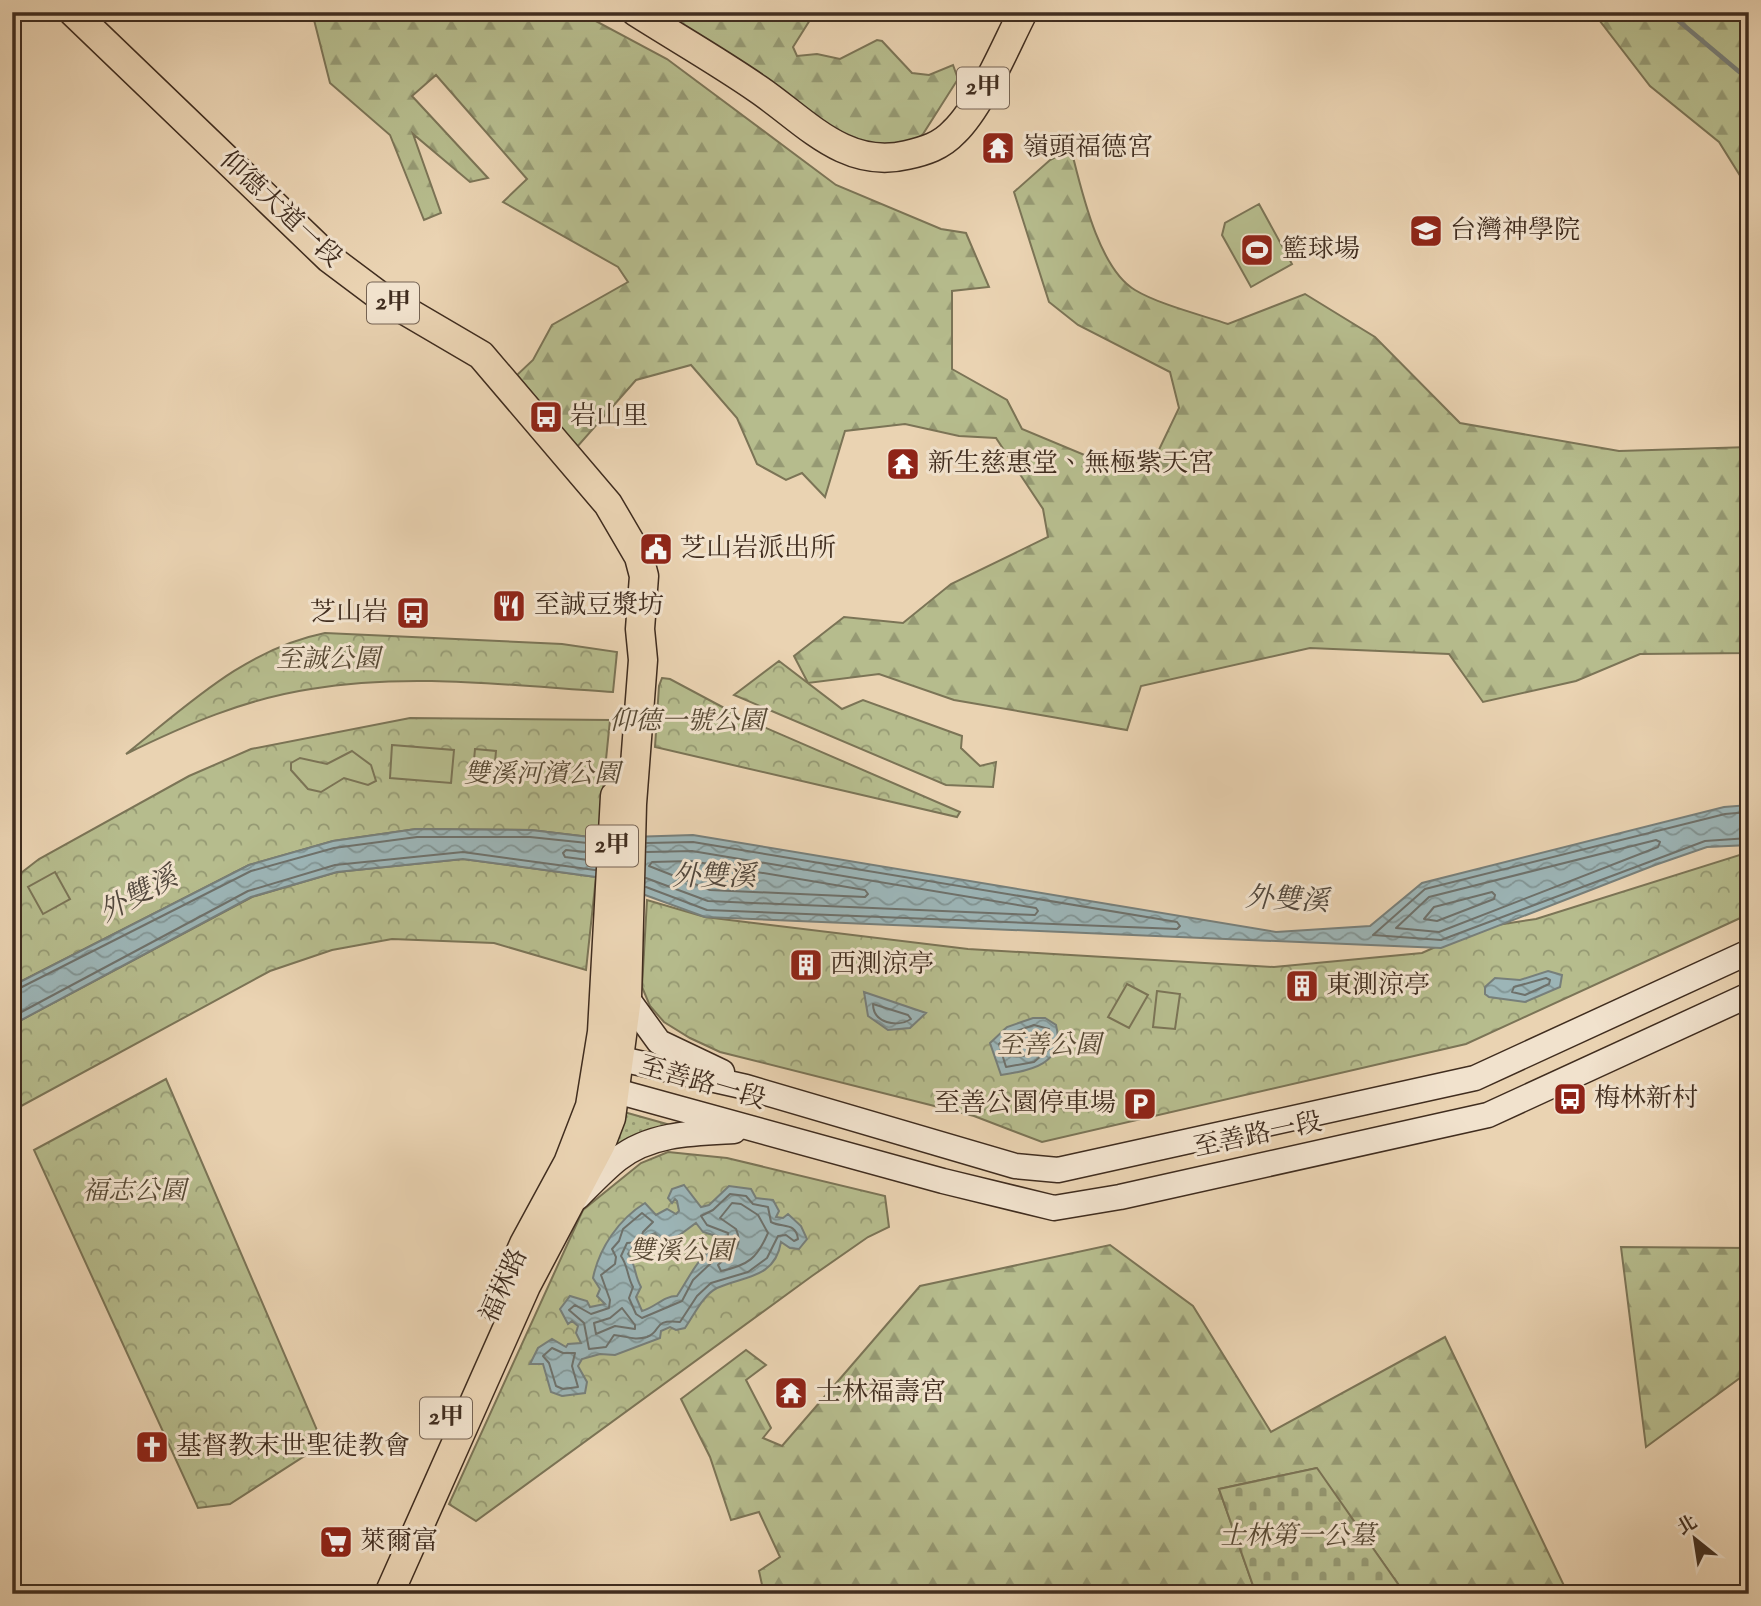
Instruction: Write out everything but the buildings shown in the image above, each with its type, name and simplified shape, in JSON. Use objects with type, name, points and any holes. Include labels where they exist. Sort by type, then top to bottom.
[{"type":"main road","name":"仰德大道一段","points":[[73,12],[329,258],[377,294],[481,355],[608,503],[626,531],[639,556],[644,576],[640,629],[643,660],[630,724],[619,980]]},
{"type":"main road","name":"2甲","points":[[636,12],[759,90],[823,139],[854,153],[888,160],[927,150],[954,133],[968,114],[1023,12]]},
{"type":"main road","name":"至善路一段","points":[[612,1074],[746,1087],[1015,1166],[1058,1170],[1475,1077],[1749,952]]},
{"type":"main road","name":"福林路","points":[[389,1594],[526,1286],[601,1144],[612,1074],[619,980]]},
{"type":"main road","points":[[619,980],[659,1042],[710,1065],[746,1087]]},
{"type":"main road","name":"至善路一段","points":[[612,1074],[752,1129],[1054,1208],[1134,1194],[1496,1113],[1749,995]]},
{"type":"main road","name":"福林路","points":[[369,1594],[524,1244],[568,1163],[590,1106],[612,1074]]},
{"type":"main road","points":[[567,1207],[619,1158],[648,1142],[680,1135],[752,1129]]},
{"type":"green space","points":[[312,12],[579,12],[667,59],[836,185],[941,229],[966,233],[989,287],[952,291],[952,369],[1007,400],[1022,429],[1094,459],[1155,458],[1179,408],[1170,372],[1078,325],[1049,302],[1014,192],[1050,160],[1071,149],[1093,226],[1111,264],[1135,290],[1155,300],[1228,324],[1305,294],[1375,337],[1460,423],[1619,451],[1749,447],[1749,653],[1640,654],[1576,681],[1483,702],[1449,654],[1310,648],[1141,686],[1127,730],[954,700],[879,674],[808,683],[794,656],[844,617],[903,623],[951,584],[1048,537],[1043,509],[996,438],[959,436],[905,424],[845,431],[825,497],[802,473],[786,480],[757,464],[737,418],[691,365],[636,380],[577,447],[517,375],[533,360],[552,325],[628,282],[618,267],[503,202],[527,179],[436,75],[412,96],[488,178],[470,182],[413,134],[441,213],[424,220],[390,135],[330,83]]},
{"type":"green space","points":[[642,12],[815,12],[793,47],[797,56],[817,54],[840,59],[877,40],[882,41],[912,73],[929,75],[953,65],[958,79],[923,134],[913,142],[875,154]]},
{"type":"green space","points":[[1593,12],[1749,12],[1749,190],[1719,142],[1650,86]]},
{"type":"green space","name":"籃球場","points":[[1259,204],[1292,264],[1251,287],[1222,235],[1225,223]]},
{"type":"green space","name":"至誠公園","points":[[325,633],[562,644],[617,652],[613,692],[462,682],[386,681],[348,684],[287,693],[239,706],[193,723],[126,754],[195,698],[243,665],[296,641]]},
{"type":"green space","points":[[779,661],[842,709],[863,700],[962,736],[961,748],[980,766],[996,762],[993,787],[946,785],[734,695]]},
{"type":"green space","name":"仰德一號公園","points":[[662,678],[670,679],[743,718],[960,812],[957,817],[655,747],[659,686]]},
{"type":"green space","name":"雙溪河濱公園","points":[[410,718],[610,720],[598,838],[531,830],[416,829],[333,841],[249,865],[12,986],[12,880],[39,859],[189,776],[251,749]]},
{"type":"green space","points":[[392,745],[454,750],[451,783],[390,778]]},
{"type":"green space","points":[[475,749],[496,751],[493,784],[472,782]]},
{"type":"green space","points":[[352,751],[371,765],[376,781],[368,785],[344,778],[321,792],[308,789],[291,770],[291,763],[300,758],[327,764]]},
{"type":"green space","name":"至善公園","points":[[1749,852],[1749,914],[1466,1044],[1042,1142],[974,1116],[720,1052],[664,1022],[650,1006],[642,987],[647,900],[705,917],[968,949],[1274,967],[1422,953],[1478,928],[1536,919]]},
{"type":"green space","name":"雙溪河濱公園","points":[[463,859],[596,877],[586,970],[494,943],[392,939],[332,950],[270,971],[12,1111],[12,1025],[252,897],[337,872]]},
{"type":"green space","points":[[55,872],[70,899],[43,914],[28,887]]},
{"type":"green space","points":[[1127,984],[1148,995],[1129,1028],[1108,1017]]},
{"type":"green space","points":[[1157,991],[1180,994],[1175,1029],[1153,1027]]},
{"type":"green space","name":"福志公園","points":[[166,1079],[323,1444],[230,1504],[198,1508],[34,1150]]},
{"type":"green space","points":[[624,1112],[674,1126],[606,1157]]},
{"type":"green space","name":"雙溪公園","points":[[668,1152],[727,1158],[885,1196],[889,1227],[868,1237],[812,1276],[476,1521],[449,1504],[583,1210],[641,1163]]},
{"type":"green space","points":[[1110,1245],[1193,1306],[1271,1432],[1445,1337],[1568,1594],[1405,1594],[1316,1468],[1219,1489],[1256,1594],[764,1594],[759,1571],[780,1557],[759,1512],[731,1520],[710,1457],[681,1399],[746,1350],[766,1365],[746,1380],[771,1428],[763,1438],[782,1446],[920,1286]]},
{"type":"green space","points":[[1621,1247],[1749,1248],[1749,1394],[1740,1378],[1646,1447]]},
{"type":"green space","name":"士林第一公墓","points":[[1317,1468],[1405,1594],[1256,1594],[1219,1489]]},
{"type":"water","name":"外雙溪","points":[[1749,805],[1749,845],[1707,847],[1441,948],[705,917],[596,877],[463,859],[337,872],[251,897],[12,1025],[12,986],[249,865],[333,841],[416,829],[531,830],[598,838],[693,835],[1276,932],[1370,926],[1422,883],[1724,807]]},
{"type":"water","points":[[1548,971],[1562,975],[1560,987],[1525,1002],[1489,997],[1485,994],[1485,987],[1495,978],[1520,980]]},
{"type":"water","points":[[864,992],[926,1013],[910,1028],[888,1030],[868,1016]]},
{"type":"water","points":[[1033,1018],[1045,1018],[1056,1025],[1056,1049],[1051,1057],[1034,1068],[1001,1075],[990,1043],[1007,1027]]},
{"type":"water","points":[[684,1185],[701,1207],[709,1205],[729,1186],[751,1189],[756,1198],[773,1200],[779,1211],[776,1217],[783,1218],[788,1214],[801,1226],[807,1239],[799,1249],[790,1248],[781,1242],[778,1254],[765,1270],[712,1291],[685,1328],[676,1330],[670,1327],[661,1331],[660,1338],[615,1355],[600,1354],[582,1359],[578,1366],[587,1382],[585,1393],[562,1396],[551,1392],[543,1364],[530,1364],[538,1348],[552,1339],[566,1347],[568,1344],[581,1343],[576,1333],[578,1326],[572,1321],[568,1324],[560,1309],[570,1296],[587,1301],[590,1307],[605,1304],[597,1296],[600,1289],[593,1278],[605,1245],[627,1217],[645,1203],[656,1215],[667,1209],[676,1214],[679,1211],[677,1201],[675,1199],[672,1203],[668,1198],[672,1189]],"holes":[[[696,1223],[703,1232],[723,1238],[722,1243],[701,1259],[677,1296],[642,1311],[636,1297],[641,1287],[628,1254],[632,1248],[641,1253],[649,1247],[648,1236],[655,1233],[662,1242],[670,1242]]]},
{"type":"waterway","points":[[1668,12],[1749,80]]},
{"type":"place","name":"嶺頭福德宮","points":[[998,148]]},
{"type":"place","name":"台灣神學院","points":[[1426,231]]},
{"type":"place","name":"籃球場","points":[[1257,250]]},
{"type":"place","name":"岩山里","points":[[546,417]]},
{"type":"place","name":"新生慈惠堂、無極紫天宮","points":[[903,464]]},
{"type":"place","name":"芝山岩派出所","points":[[656,549]]},
{"type":"place","name":"至誠豆漿坊","points":[[509,606]]},
{"type":"place","name":"芝山岩","points":[[413,613]]},
{"type":"place","name":"西測涼亭","points":[[806,965]]},
{"type":"place","name":"東測涼亭","points":[[1302,986]]},
{"type":"place","name":"梅林新村","points":[[1570,1099]]},
{"type":"place","name":"至善公園停車場","points":[[1140,1104]]},
{"type":"place","name":"士林福壽宮","points":[[791,1393]]},
{"type":"place","name":"基督教末世聖徒教會","points":[[152,1447]]},
{"type":"place","name":"萊爾富","points":[[336,1542]]}]
